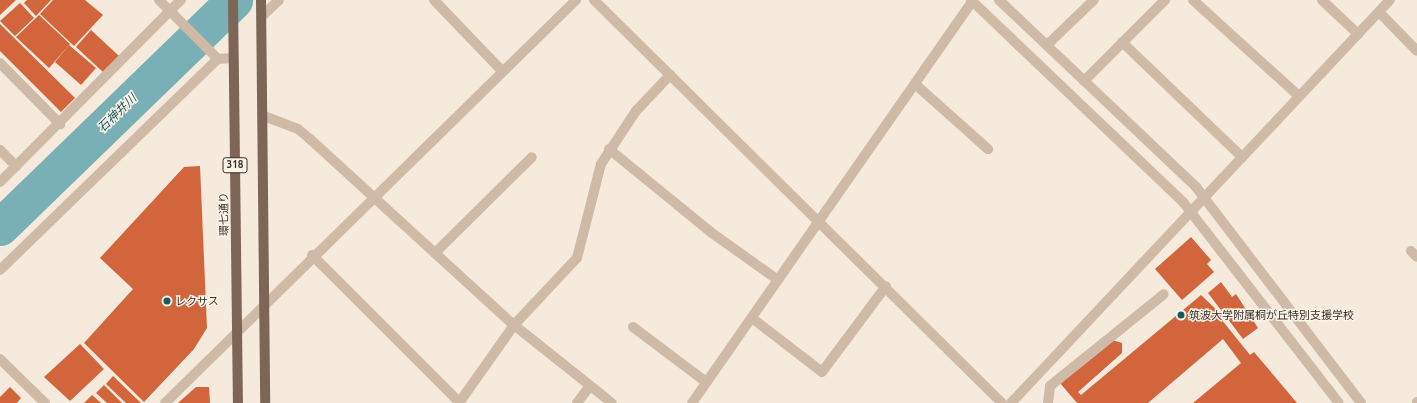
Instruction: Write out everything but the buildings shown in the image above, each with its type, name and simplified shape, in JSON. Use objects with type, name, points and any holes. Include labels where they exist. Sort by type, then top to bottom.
[{"type":"main road","name":"環七通り","points":[[233,0],[238,403]]},
{"type":"main road","name":"318","points":[[261,0],[264,116],[265,403]]},
{"type":"street","points":[[159,0],[218,59]]},
{"type":"street","points":[[0,182],[60,124],[181,0]]},
{"type":"street","points":[[262,16],[279,0]]},
{"type":"street","points":[[434,0],[502,72]]},
{"type":"street","points":[[165,403],[264,302],[576,0]]},
{"type":"street","points":[[594,0],[886,286],[1002,403]]},
{"type":"street","points":[[692,403],[778,280],[821,223],[972,0],[1191,212],[1339,403]]},
{"type":"street","points":[[999,0],[1204,198],[1361,403]]},
{"type":"street","points":[[1047,45],[1094,0]]},
{"type":"street","points":[[1084,81],[1165,0]]},
{"type":"street","points":[[1193,0],[1298,96]]},
{"type":"street","points":[[1322,0],[1358,34]]},
{"type":"street","points":[[1011,403],[1191,212],[1241,156],[1390,0]]},
{"type":"street","points":[[1379,12],[1417,51]]},
{"type":"street","points":[[1122,42],[1241,156]]},
{"type":"street","points":[[0,270],[218,59],[233,58]]},
{"type":"street","points":[[0,63],[60,124]]},
{"type":"street","points":[[312,255],[459,403],[514,325],[577,258],[601,164],[609,149],[636,111],[670,75]]},
{"type":"street","points":[[915,84],[988,149]]},
{"type":"street","points":[[264,116],[298,129],[514,325],[612,403]]},
{"type":"street","points":[[609,149],[712,233],[778,280]]},
{"type":"street","points":[[0,150],[16,166]]},
{"type":"street","points":[[435,253],[532,157]]},
{"type":"street","points":[[752,318],[822,372],[886,286]]},
{"type":"street","points":[[1048,403],[1050,386],[1164,294]]},
{"type":"street","points":[[633,327],[706,382]]},
{"type":"street","points":[[0,359],[45,403]]},
{"type":"street","points":[[577,403],[590,386]]},
{"type":"waterway","name":"石神井川","points":[[0,227],[234,0]]},
{"type":"place","name":"レクサス","points":[[167,301]]},
{"type":"place","name":"筑波大学附属桐が丘特別支援学校","points":[[1181,315]]}]
